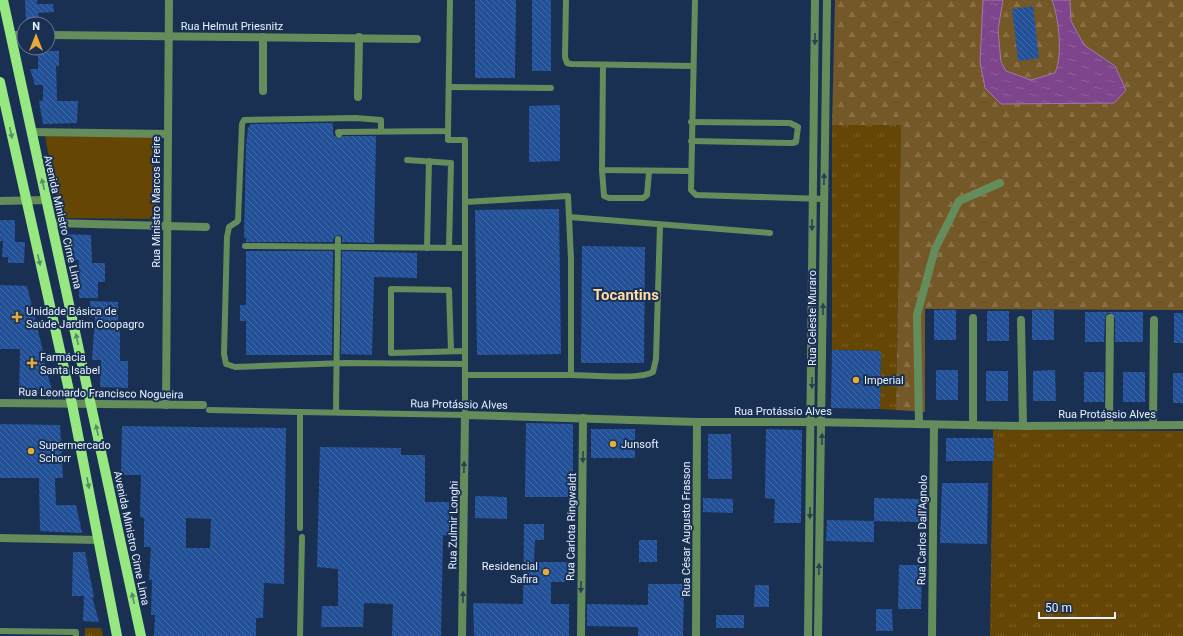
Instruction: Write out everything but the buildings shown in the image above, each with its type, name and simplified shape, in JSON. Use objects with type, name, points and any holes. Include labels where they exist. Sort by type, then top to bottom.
[{"type":"main road","name":"Avenida Ministro Cirne Lima","points":[[4,0],[31,132],[141,636]]},
{"type":"main road","points":[[0,82],[72,404],[100,540],[117,636]]},
{"type":"street","name":"Rua Ministro Marcos Freire","points":[[166,405],[166,226],[169,0]]},
{"type":"street","name":"Rua Celeste Muraro","points":[[808,636],[812,422],[812,199],[815,0]]},
{"type":"street","name":"Rua Celeste Muraro","points":[[818,636],[827,0]]},
{"type":"street","points":[[11,35],[16,35]]},
{"type":"street","name":"Rua Helmut Priesnitz","points":[[56,36],[417,39]]},
{"type":"street","points":[[262,91],[263,37]]},
{"type":"street","points":[[358,97],[359,38]]},
{"type":"street","points":[[31,132],[167,134]]},
{"type":"street","points":[[919,424],[917,315],[935,249],[959,201],[1000,183]]},
{"type":"street","points":[[0,200],[47,200]]},
{"type":"street","points":[[52,223],[206,227]]},
{"type":"street","points":[[973,318],[973,425]]},
{"type":"street","points":[[1109,426],[1110,318]]},
{"type":"street","points":[[1021,320],[1023,426]]},
{"type":"street","points":[[1153,425],[1154,320]]},
{"type":"street","name":"Rua Leonardo Francisco Nogueira","points":[[0,403],[166,405],[206,407]]},
{"type":"street","name":"Rua Protássio Alves","points":[[465,415],[697,422],[822,422],[1023,426],[1183,425]]},
{"type":"street","name":"Rua Zulmir Longhi","points":[[462,636],[465,415]]},
{"type":"street","name":"Rua Carlota Ringwaldt","points":[[581,636],[583,418]]},
{"type":"street","name":"Rua César Augusto Frasson","points":[[696,636],[697,422]]},
{"type":"street","name":"Rua Carlos Dall'Agnolo","points":[[932,636],[934,425]]},
{"type":"street","points":[[0,538],[100,540]]},
{"type":"street","points":[[809,586],[819,586]]},
{"type":"lane","points":[[450,0],[448,140],[465,140],[465,415]]},
{"type":"lane","points":[[566,0],[565,57],[567,63],[693,66]]},
{"type":"lane","points":[[695,0],[691,122],[691,190],[696,195],[824,199]]},
{"type":"lane","points":[[603,65],[602,170],[604,196],[609,198],[643,198],[647,195],[649,172]]},
{"type":"lane","points":[[449,87],[551,88]]},
{"type":"lane","points":[[381,131],[381,120],[356,118],[246,119],[242,124],[238,221],[229,227],[227,237],[224,354],[226,364],[235,367],[336,364],[464,364]]},
{"type":"lane","points":[[691,122],[790,123],[798,127],[798,140],[792,144],[691,141]]},
{"type":"lane","points":[[339,135],[338,132],[448,132]]},
{"type":"lane","points":[[407,160],[451,163],[449,248]]},
{"type":"lane","points":[[427,248],[428,161]]},
{"type":"lane","points":[[602,170],[649,172],[690,171]]},
{"type":"lane","points":[[465,202],[568,196],[570,218],[571,375]]},
{"type":"lane","points":[[570,218],[770,233]]},
{"type":"lane","points":[[465,374],[645,376],[653,372],[656,359],[660,225]]},
{"type":"lane","points":[[336,412],[338,238]]},
{"type":"lane","points":[[245,246],[465,248]]},
{"type":"lane","points":[[451,351],[449,290],[391,289],[391,353],[465,351]]},
{"type":"lane","name":"Rua Protássio Alves","points":[[206,407],[300,412],[465,415]]},
{"type":"lane","points":[[300,412],[300,528]]},
{"type":"lane","points":[[300,636],[302,537]]},
{"type":"lane","points":[[0,631],[76,632],[76,636]]},
{"type":"green space","points":[[835,0],[1183,0],[1183,310],[925,309],[925,412],[896,410],[901,125],[832,125]]},
{"type":"green space","points":[[832,125],[901,125],[896,410],[880,409],[881,351],[832,350]]},
{"type":"green space","points":[[45,136],[159,137],[158,219],[60,218]]},
{"type":"green space","points":[[993,430],[1183,431],[1183,636],[990,636]]},
{"type":"green space","points":[[85,628],[101,628],[103,636],[85,636]]},
{"type":"water","points":[[983,0],[1003,0],[998,30],[1001,62],[1006,71],[1031,80],[1055,73],[1059,57],[1059,37],[1057,17],[1052,0],[1070,0],[1071,21],[1084,45],[1115,66],[1126,90],[1114,103],[1001,104],[985,88],[980,62]]},
{"type":"place","name":"Unidade Básica de Saúde Jardim Coopagro","points":[[17,317]]},
{"type":"place","name":"Farmácia Santa Isabel","points":[[32,363]]},
{"type":"place","name":"Imperial","points":[[856,380]]},
{"type":"place","name":"Junsoft","points":[[613,444]]},
{"type":"place","name":"Supermercado Schorr","points":[[31,451]]},
{"type":"place","name":"Residencial Safira","points":[[546,572]]},
{"type":"district","name":"Tocantins","points":[[626,295]]}]
